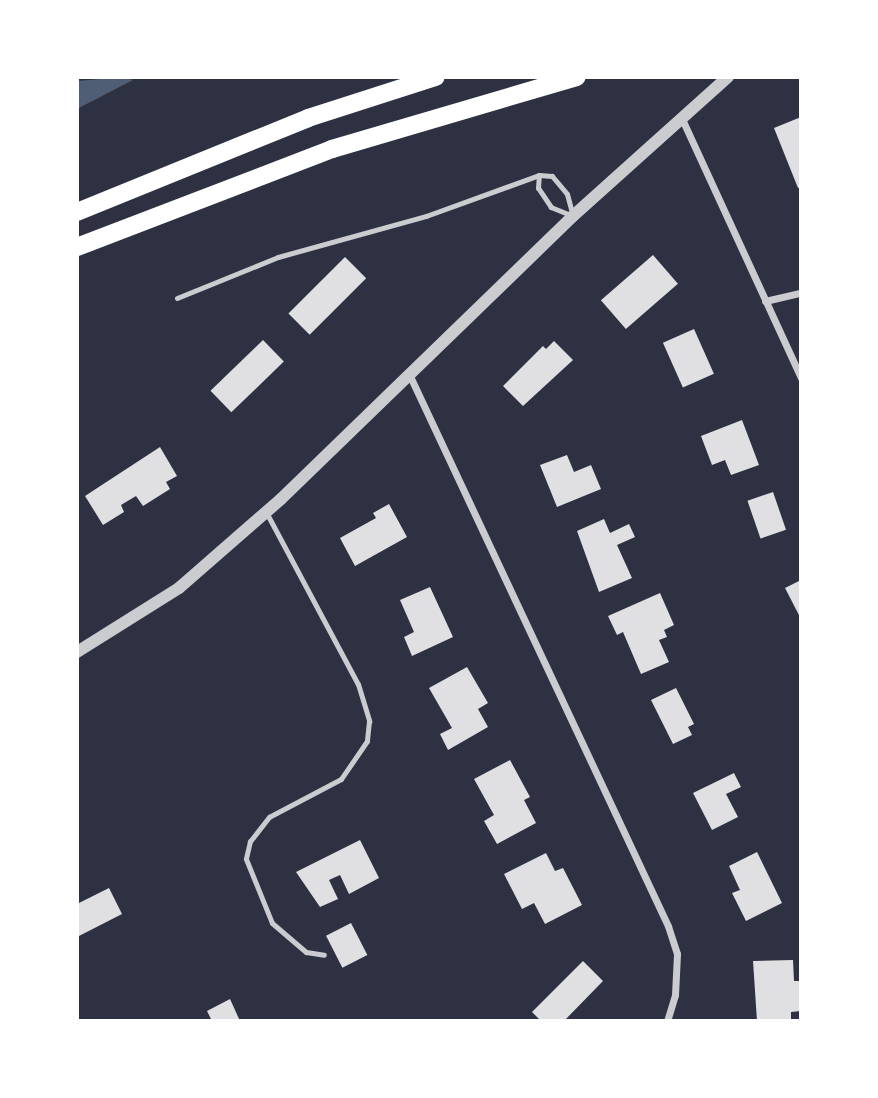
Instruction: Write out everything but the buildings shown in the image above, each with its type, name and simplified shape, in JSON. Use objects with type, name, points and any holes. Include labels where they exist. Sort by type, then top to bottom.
[{"type":"main road","points":[[77,212],[308,118],[436,77]]},
{"type":"main road","points":[[77,247],[332,149],[577,77]]},
{"type":"street","points":[[77,652],[179,588],[266,512],[573,216],[728,77]]},
{"type":"street","points":[[682,120],[801,378]]},
{"type":"street","points":[[765,300],[801,293]]},
{"type":"street","points":[[409,374],[668,926],[677,954],[675,996],[667,1021]]},
{"type":"lane","points":[[177,298],[278,257],[426,216],[538,175],[552,176],[567,194],[573,216]]},
{"type":"lane","points":[[538,175],[538,188],[551,207],[573,216]]},
{"type":"lane","points":[[266,512],[358,684],[369,721],[362,750],[341,779],[269,817],[250,841],[246,859],[272,923],[306,952],[324,955]]},
{"type":"water","points":[[123,77],[133,80],[77,109],[77,81]]}]
